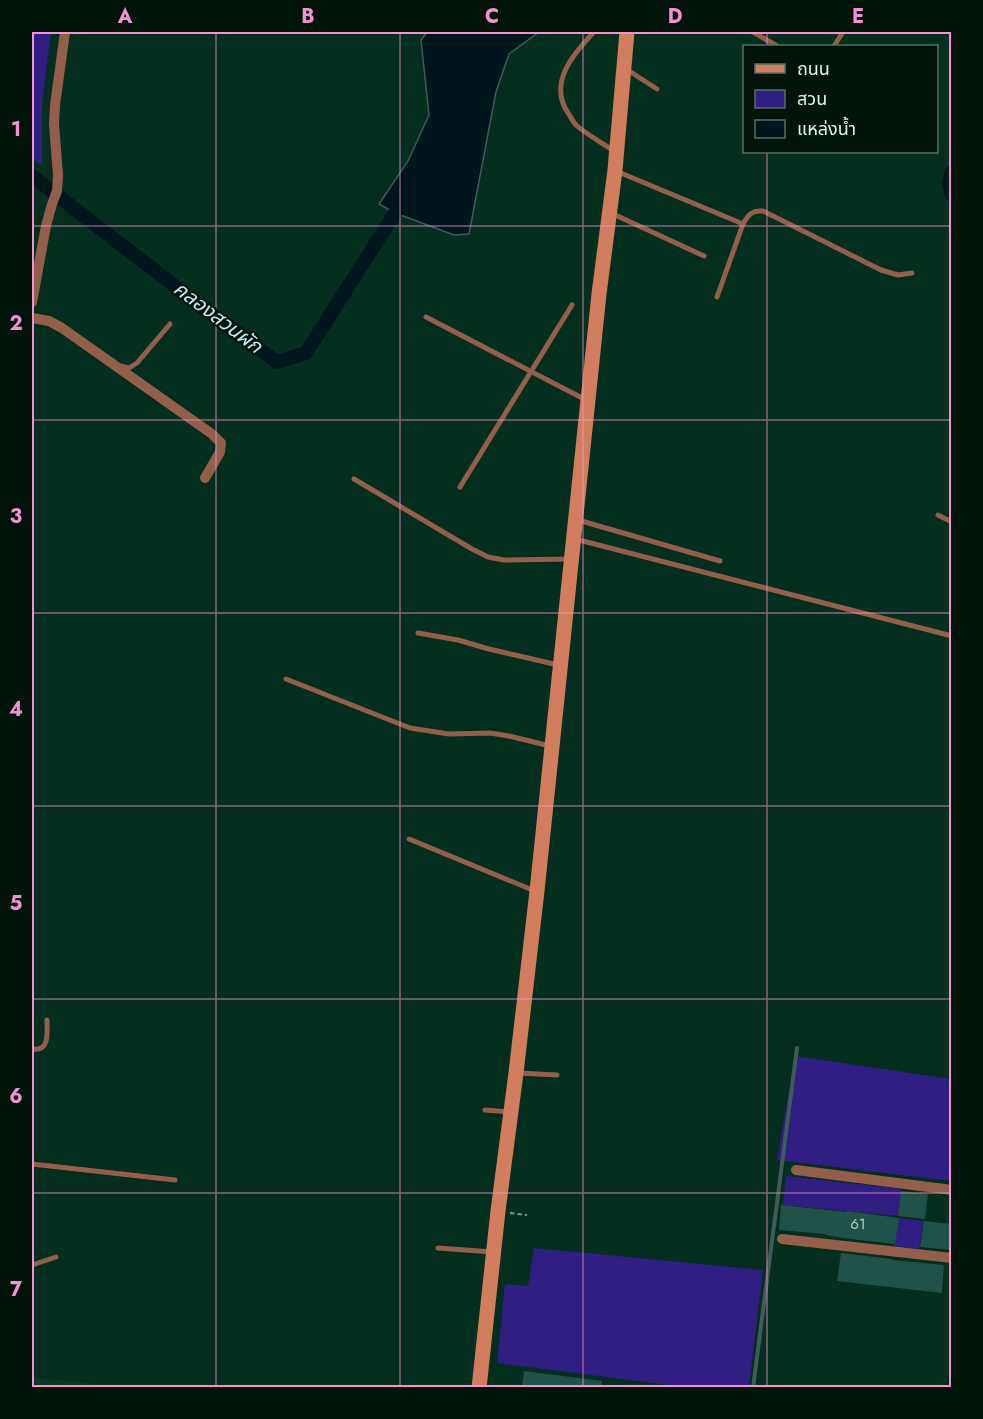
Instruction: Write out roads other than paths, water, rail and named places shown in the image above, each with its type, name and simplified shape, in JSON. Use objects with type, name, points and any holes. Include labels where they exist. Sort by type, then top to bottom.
[{"type":"street","points":[[32,302],[46,226],[57,191],[54,124],[65,32]]},
{"type":"street","points":[[479,1388],[537,891],[599,294],[615,170],[627,32]]},
{"type":"street","points":[[32,318],[49,321],[62,328],[212,434],[221,443],[220,452],[205,478]]},
{"type":"street","points":[[796,1170],[951,1190]]},
{"type":"street","points":[[782,1239],[951,1258]]},
{"type":"lane","points":[[594,32],[569,62],[561,81],[562,104],[576,124],[616,153]]},
{"type":"lane","points":[[753,32],[775,45]]},
{"type":"lane","points":[[835,45],[843,32]]},
{"type":"lane","points":[[624,69],[657,89]]},
{"type":"lane","points":[[615,170],[743,224]]},
{"type":"lane","points":[[717,297],[743,224],[749,213],[757,211],[763,211],[880,270],[898,275],[912,273]]},
{"type":"lane","points":[[609,212],[704,256]]},
{"type":"lane","points":[[460,487],[572,305]]},
{"type":"lane","points":[[426,317],[588,401]]},
{"type":"lane","points":[[115,366],[129,368],[137,363],[170,324]]},
{"type":"lane","points":[[354,479],[488,557],[504,560],[571,559]]},
{"type":"lane","points":[[938,515],[951,522]]},
{"type":"lane","points":[[576,519],[720,561]]},
{"type":"lane","points":[[573,539],[951,636]]},
{"type":"lane","points":[[418,633],[458,640],[560,665]]},
{"type":"lane","points":[[286,679],[410,728],[448,734],[490,733],[551,746]]},
{"type":"lane","points":[[409,839],[537,891]]},
{"type":"lane","points":[[32,1049],[37,1050],[46,1042],[47,1020]]},
{"type":"lane","points":[[516,1072],[557,1075]]},
{"type":"lane","points":[[485,1110],[511,1112]]},
{"type":"lane","points":[[32,1164],[175,1180]]},
{"type":"lane","points":[[438,1248],[494,1252]]},
{"type":"lane","points":[[32,1264],[56,1257]]},
{"type":"water","points":[[427,32],[539,32],[509,54],[496,92],[469,234],[454,235],[395,213],[379,204],[408,161],[429,115],[421,40]]},
{"type":"waterway","points":[[952,171],[949,183],[952,195]]},
{"type":"waterway","name":"คลองสวนผัก","points":[[32,176],[277,362],[306,353],[395,213]]},
{"type":"waterway","points":[[753,1388],[797,1048]]}]
